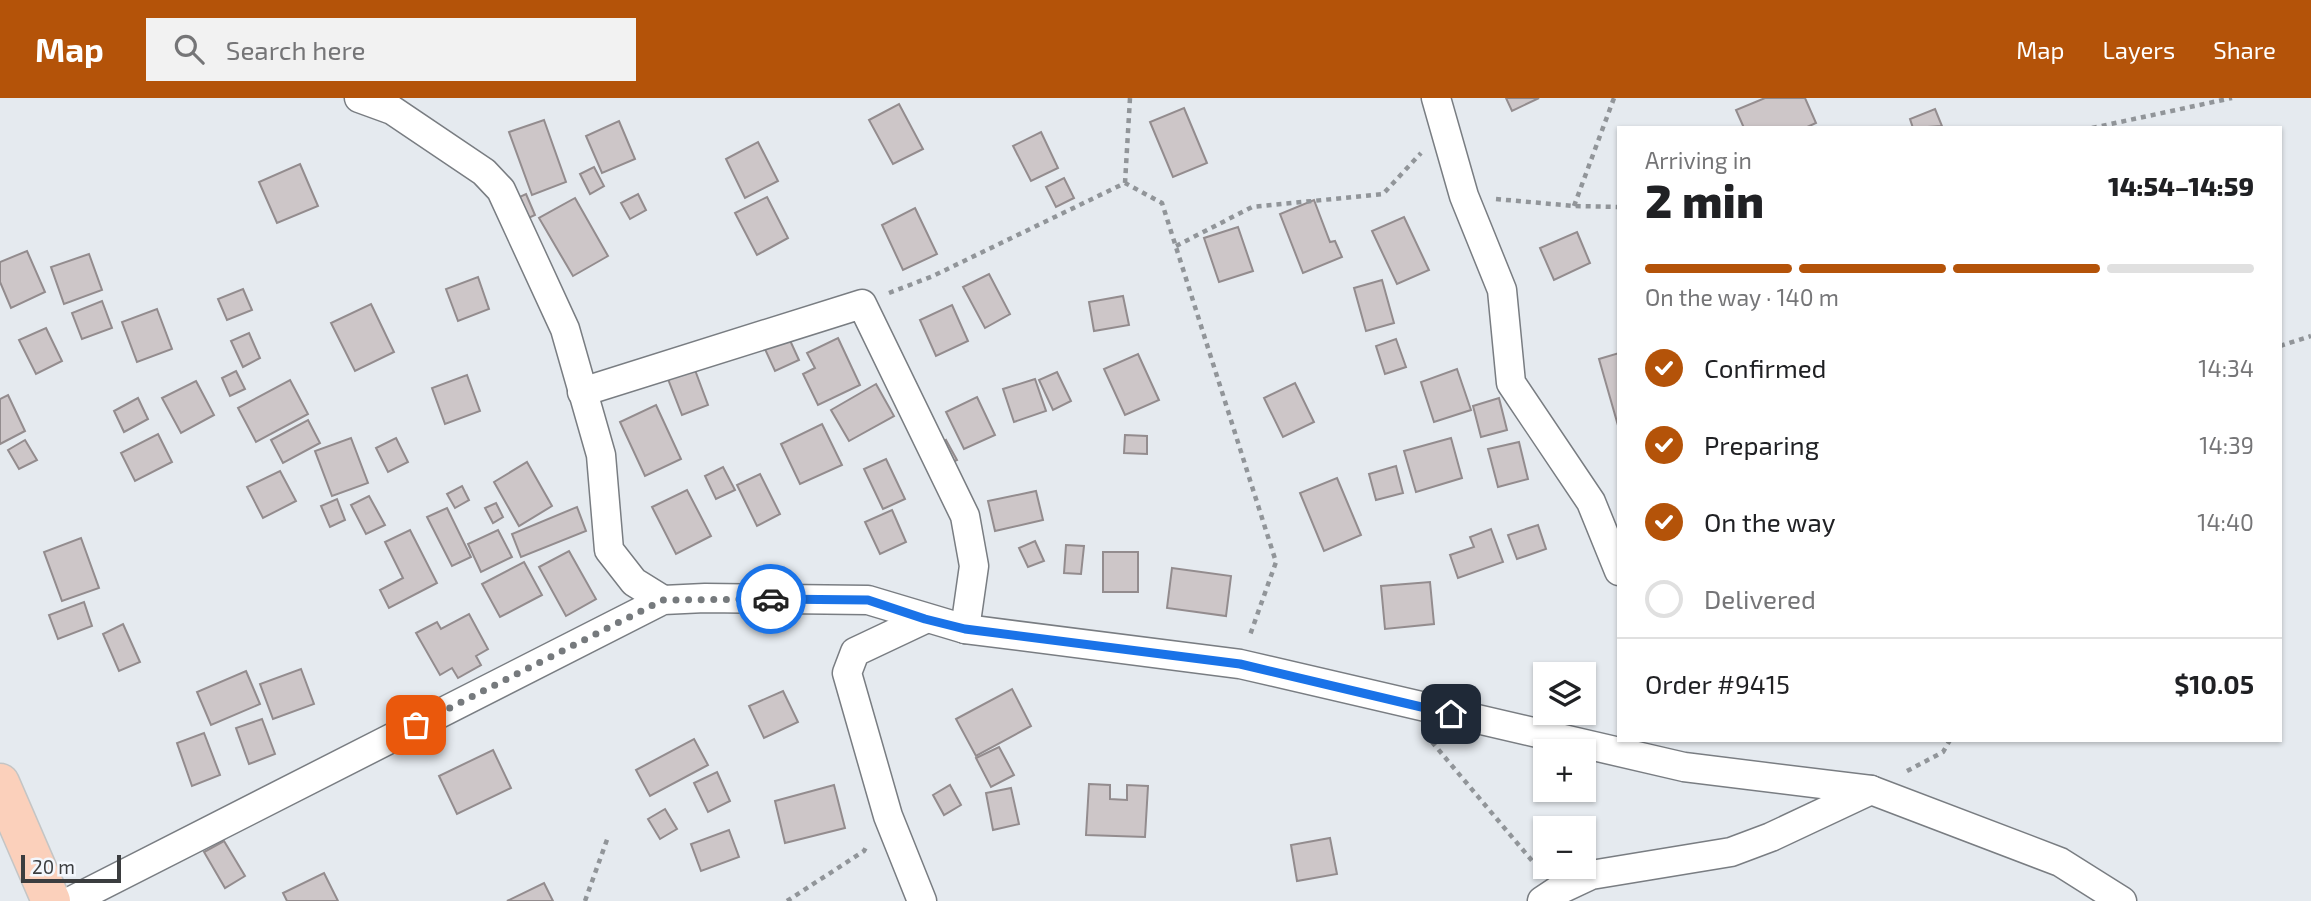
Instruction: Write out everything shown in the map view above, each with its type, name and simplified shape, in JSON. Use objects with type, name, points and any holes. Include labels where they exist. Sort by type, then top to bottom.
[{"type":"main road","points":[[0,783],[51,901]]},
{"type":"street","points":[[359,98],[392,110],[484,172],[501,190],[565,329],[601,455],[610,551],[634,582],[663,600]]},
{"type":"street","points":[[1436,98],[1464,196],[1502,290],[1511,383],[1591,502],[1617,566]]},
{"type":"street","points":[[582,392],[862,304],[965,516],[974,566],[965,629]]},
{"type":"street","points":[[71,901],[663,600],[705,598],[868,600],[965,629],[1240,664],[1684,767],[1871,790],[2060,862],[2121,901]]},
{"type":"street","points":[[922,901],[888,816],[847,673],[855,652],[925,619]]},
{"type":"street","points":[[1677,742],[1684,767]]},
{"type":"street","points":[[1550,896],[1591,875],[1731,852],[1771,837],[1871,790]]},
{"type":"path","points":[[1125,183],[1129,98]]},
{"type":"path","points":[[1574,206],[1614,98]]},
{"type":"path","points":[[2101,126],[2232,98]]},
{"type":"path","points":[[1176,246],[1252,206],[1383,194],[1430,143]]},
{"type":"path","points":[[1125,183],[1162,203],[1276,562],[1240,664]]},
{"type":"path","points":[[862,304],[933,276],[1125,183]]},
{"type":"path","points":[[1464,196],[1574,206],[1617,207]]},
{"type":"path","points":[[2282,345],[2311,336]]},
{"type":"path","points":[[1399,702],[1550,896]]},
{"type":"path","points":[[1871,790],[1943,752],[1949,742]]},
{"type":"path","points":[[787,901],[864,851],[888,816]]},
{"type":"path","points":[[585,901],[608,837]]},
{"type":"building","points":[[1506,98],[1539,98],[1512,111]]},
{"type":"building","points":[[1765,98],[1805,98],[1816,123],[1809,126],[1743,126],[1736,110]]},
{"type":"building","points":[[899,104],[923,149],[893,164],[869,120]]},
{"type":"building","points":[[1184,108],[1207,163],[1173,177],[1150,122]]},
{"type":"building","points":[[1935,109],[1942,126],[1912,126],[1910,119]]},
{"type":"building","points":[[544,120],[566,182],[532,195],[509,132]]},
{"type":"building","points":[[619,121],[635,159],[602,173],[586,136]]},
{"type":"building","points":[[1041,132],[1058,168],[1031,181],[1013,146]]},
{"type":"building","points":[[758,142],[778,181],[745,198],[726,159]]},
{"type":"building","points":[[300,164],[318,206],[277,223],[259,182]]},
{"type":"building","points":[[594,167],[604,186],[590,194],[580,174]]},
{"type":"building","points":[[1064,178],[1074,198],[1056,207],[1046,187]]},
{"type":"building","points":[[526,194],[535,215],[522,221],[513,200]]},
{"type":"building","points":[[638,194],[646,210],[630,219],[621,203]]},
{"type":"building","points":[[767,197],[788,238],[757,255],[735,213]]},
{"type":"building","points":[[575,198],[608,256],[573,276],[539,218]]},
{"type":"building","points":[[1314,200],[1330,242],[1335,241],[1342,257],[1303,273],[1280,214]]},
{"type":"building","points":[[915,208],[937,254],[903,270],[882,225]]},
{"type":"building","points":[[1404,217],[1429,270],[1397,284],[1372,231]]},
{"type":"building","points":[[1238,227],[1253,271],[1219,282],[1204,238]]},
{"type":"building","points":[[1577,232],[1590,263],[1554,280],[1540,248]]},
{"type":"building","points":[[27,251],[45,292],[11,308],[0,282],[0,262]]},
{"type":"building","points":[[89,254],[102,290],[64,304],[51,267]]},
{"type":"building","points":[[989,274],[1010,314],[985,328],[963,287]]},
{"type":"building","points":[[478,277],[489,309],[458,321],[446,289]]},
{"type":"building","points":[[1382,280],[1394,323],[1366,331],[1354,288]]},
{"type":"building","points":[[243,289],[252,310],[227,320],[218,299]]},
{"type":"building","points":[[1123,296],[1129,325],[1094,331],[1089,302]]},
{"type":"building","points":[[102,301],[112,328],[82,339],[72,313]]},
{"type":"building","points":[[371,304],[394,352],[355,371],[331,323]]},
{"type":"building","points":[[952,305],[968,341],[936,356],[920,320]]},
{"type":"building","points":[[157,309],[172,349],[137,362],[122,322]]},
{"type":"building","points":[[46,328],[62,361],[36,374],[19,340]]},
{"type":"building","points":[[249,333],[260,358],[243,367],[231,341]]},
{"type":"building","points":[[788,336],[799,360],[775,371],[764,347]]},
{"type":"building","points":[[838,338],[860,385],[818,405],[803,374],[815,368],[807,353]]},
{"type":"building","points":[[1396,339],[1406,367],[1385,374],[1376,346]]},
{"type":"building","points":[[1138,354],[1159,400],[1125,415],[1104,369]]},
{"type":"building","points":[[1617,354],[1617,422],[1599,359]]},
{"type":"building","points":[[1457,369],[1471,410],[1434,422],[1421,382]]},
{"type":"building","points":[[695,370],[708,405],[682,415],[668,379]]},
{"type":"building","points":[[236,371],[245,389],[230,396],[222,378]]},
{"type":"building","points":[[1057,372],[1071,401],[1053,410],[1039,380]]},
{"type":"building","points":[[467,375],[480,411],[445,424],[432,388]]},
{"type":"building","points":[[1035,379],[1046,411],[1014,422],[1003,389]]},
{"type":"building","points":[[290,380],[308,414],[256,442],[238,408]]},
{"type":"building","points":[[196,381],[214,415],[181,433],[162,398]]},
{"type":"building","points":[[1295,383],[1314,422],[1283,437],[1264,398]]},
{"type":"building","points":[[876,384],[894,416],[849,441],[831,410]]},
{"type":"building","points":[[8,395],[25,431],[0,444],[0,399]]},
{"type":"building","points":[[977,397],[995,435],[964,449],[946,412]]},
{"type":"building","points":[[138,398],[148,419],[124,432],[114,411]]},
{"type":"building","points":[[1499,398],[1507,430],[1481,437],[1473,406]]},
{"type":"building","points":[[656,405],[681,459],[645,476],[620,422]]},
{"type":"building","points":[[308,420],[320,443],[283,463],[271,440]]},
{"type":"building","points":[[822,424],[842,465],[800,484],[781,444]]},
{"type":"building","points":[[158,434],[172,462],[135,481],[121,453]]},
{"type":"building","points":[[1125,435],[1147,436],[1147,454],[1124,453]]},
{"type":"building","points":[[351,438],[368,483],[332,496],[315,451]]},
{"type":"building","points":[[396,438],[408,462],[388,472],[376,448]]},
{"type":"building","points":[[1451,438],[1462,478],[1416,492],[1404,451]]},
{"type":"building","points":[[25,440],[37,460],[19,469],[8,450]]},
{"type":"building","points":[[946,440],[957,460],[944,466],[934,447]]},
{"type":"building","points":[[1519,442],[1528,479],[1498,487],[1488,449]]},
{"type":"building","points":[[886,459],[905,499],[883,509],[864,469]]},
{"type":"building","points":[[527,462],[552,506],[519,526],[494,482]]},
{"type":"building","points":[[1396,466],[1403,493],[1376,500],[1369,474]]},
{"type":"building","points":[[723,467],[735,490],[716,499],[705,476]]},
{"type":"building","points":[[280,471],[296,501],[263,518],[247,487]]},
{"type":"building","points":[[760,474],[780,514],[757,526],[737,485]]},
{"type":"building","points":[[1337,478],[1361,535],[1324,551],[1300,493]]},
{"type":"building","points":[[462,486],[469,500],[455,508],[447,494]]},
{"type":"building","points":[[687,490],[711,536],[676,554],[652,507]]},
{"type":"building","points":[[1036,491],[1043,520],[995,531],[988,501]]},
{"type":"building","points":[[369,496],[385,525],[366,534],[351,505]]},
{"type":"building","points":[[337,499],[345,520],[330,527],[321,506]]},
{"type":"building","points":[[496,503],[503,517],[493,523],[485,508]]},
{"type":"building","points":[[577,507],[586,531],[521,557],[512,534]]},
{"type":"building","points":[[447,508],[471,557],[452,566],[427,517]]},
{"type":"building","points":[[892,510],[906,542],[880,554],[865,522]]},
{"type":"building","points":[[1538,525],[1546,549],[1517,559],[1508,535]]},
{"type":"building","points":[[1491,529],[1503,562],[1458,578],[1450,555],[1474,547],[1470,537]]},
{"type":"building","points":[[410,530],[437,583],[389,608],[380,590],[403,578],[385,542]]},
{"type":"building","points":[[498,530],[512,557],[481,572],[468,544]]},
{"type":"building","points":[[81,538],[99,588],[62,601],[44,552]]},
{"type":"building","points":[[1035,541],[1044,561],[1028,567],[1019,548]]},
{"type":"building","points":[[1066,545],[1084,546],[1081,574],[1064,573]]},
{"type":"building","points":[[569,551],[596,599],[566,616],[539,567]]},
{"type":"building","points":[[1103,552],[1138,552],[1138,592],[1103,592]]},
{"type":"building","points":[[524,562],[542,595],[500,617],[482,584]]},
{"type":"building","points":[[1172,568],[1231,576],[1226,616],[1167,608]]},
{"type":"building","points":[[1430,582],[1434,624],[1385,629],[1381,586]]},
{"type":"building","points":[[84,602],[92,626],[58,639],[49,615]]},
{"type":"building","points":[[469,614],[488,649],[476,656],[481,665],[458,678],[452,668],[440,675],[416,633],[437,622],[441,629]]},
{"type":"building","points":[[123,624],[140,662],[119,671],[103,634]]},
{"type":"building","points":[[301,669],[314,704],[273,719],[260,684]]},
{"type":"building","points":[[246,671],[260,704],[211,725],[197,692]]},
{"type":"building","points":[[1012,689],[1031,726],[976,756],[956,719]]},
{"type":"building","points":[[783,691],[798,722],[764,738],[749,706]]},
{"type":"building","points":[[262,719],[275,754],[249,764],[236,728]]},
{"type":"building","points":[[204,733],[220,775],[192,786],[177,743]]},
{"type":"building","points":[[694,739],[708,765],[650,796],[636,770]]},
{"type":"building","points":[[999,747],[1014,775],[991,787],[976,758]]},
{"type":"building","points":[[493,750],[511,788],[457,814],[439,776]]},
{"type":"building","points":[[717,772],[730,801],[708,812],[694,783]]},
{"type":"building","points":[[1089,784],[1110,785],[1110,799],[1127,800],[1127,785],[1148,786],[1145,837],[1086,835]]},
{"type":"building","points":[[834,785],[845,828],[785,843],[775,801]]},
{"type":"building","points":[[950,785],[961,805],[944,815],[933,795]]},
{"type":"building","points":[[1011,788],[1019,824],[993,830],[986,793]]},
{"type":"building","points":[[665,809],[677,829],[660,839],[648,819]]},
{"type":"building","points":[[729,830],[739,857],[701,871],[691,844]]},
{"type":"building","points":[[1330,838],[1337,874],[1297,881],[1291,845]]},
{"type":"building","points":[[224,841],[245,876],[225,888],[204,852]]},
{"type":"building","points":[[324,873],[338,901],[287,901],[283,893]]},
{"type":"building","points":[[544,883],[553,901],[507,901]]},
{"type":"way so far","points":[[416,725],[663,600],[771,599]]},
{"type":"route","points":[[771,599],[868,600],[965,629],[1240,664],[1451,714]]}]
